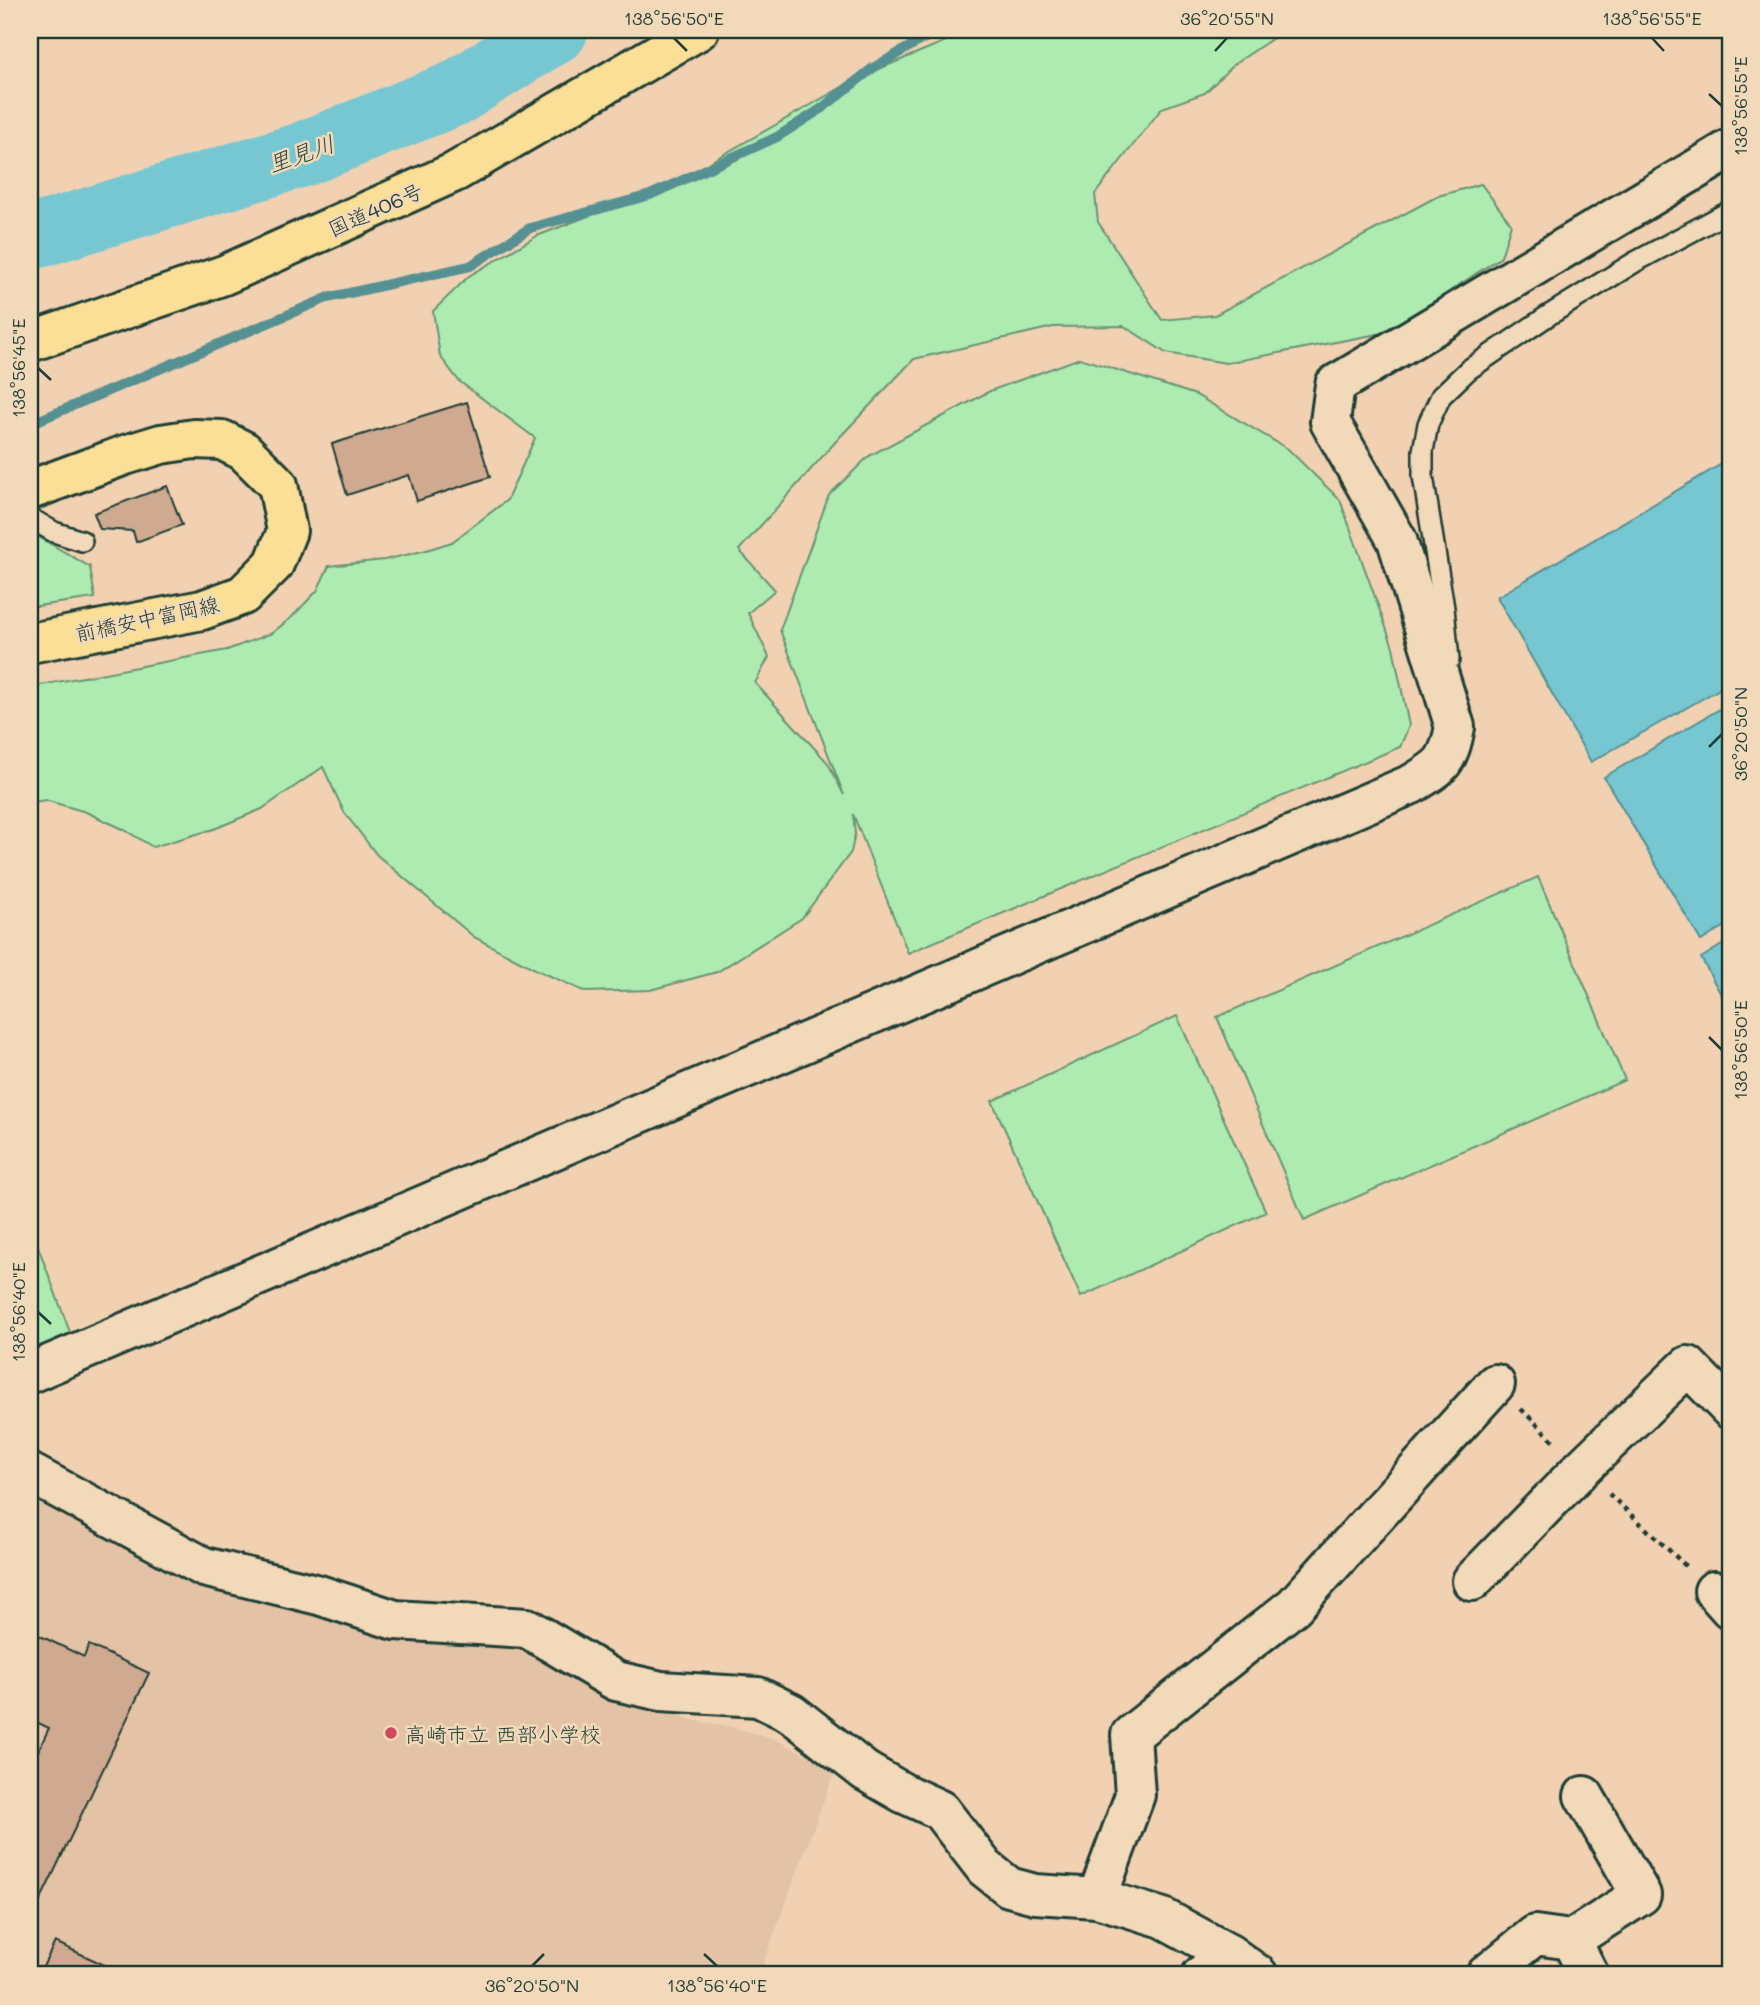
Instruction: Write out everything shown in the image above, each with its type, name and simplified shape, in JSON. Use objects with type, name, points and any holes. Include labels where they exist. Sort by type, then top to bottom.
[{"type":"main road","name":"国道406号","points":[[30,342],[224,275],[443,178],[699,30]]},
{"type":"main road","name":"前橋安中富岡線","points":[[30,490],[161,444],[194,439],[222,440],[244,451],[278,485],[287,531],[274,564],[243,595],[202,610],[30,643]]},
{"type":"street","points":[[30,1373],[1412,784],[1440,767],[1451,749],[1455,727],[1397,540],[1330,422],[1335,386],[1730,149]]},
{"type":"street","points":[[1472,1581],[1582,1468],[1688,1366],[1730,1409]]},
{"type":"street","points":[[1097,1898],[1135,1795],[1131,1735],[1294,1606],[1495,1384]]},
{"type":"street","points":[[30,1473],[204,1566],[319,1595],[395,1620],[527,1628],[616,1681],[661,1691],[758,1697],[791,1713],[865,1771],[940,1810],[985,1868],[1009,1887],[1035,1894],[1097,1898],[1163,1918],[1230,1968]]},
{"type":"street","points":[[1486,1975],[1535,1935],[1571,1940],[1642,1895],[1584,1796]]},
{"type":"street","points":[[1571,1940],[1588,1975]]},
{"type":"lane","points":[[1455,727],[1444,608],[1423,476],[1423,451],[1428,424],[1441,396],[1468,370],[1546,317],[1634,262],[1730,211]]},
{"type":"lane","points":[[30,518],[54,532],[82,541]]},
{"type":"shaded area","name":"高崎市立 西部小学校","points":[[30,1491],[183,1575],[520,1641],[691,1720],[775,1739],[835,1770],[759,1975],[30,1975]]},
{"type":"green space","points":[[972,30],[1285,30],[1233,65],[1205,93],[1162,108],[1095,194],[1098,222],[1162,320],[1215,315],[1438,196],[1481,184],[1511,224],[1501,257],[1388,332],[1226,363],[1166,353],[1124,326],[1053,327],[914,359],[739,550],[775,590],[748,613],[769,657],[755,683],[828,763],[844,795],[780,630],[829,495],[869,456],[990,391],[1080,358],[1196,395],[1288,449],[1340,500],[1393,647],[1409,726],[1400,747],[908,953],[853,814],[855,834],[851,852],[802,918],[717,972],[650,990],[586,992],[474,937],[377,855],[344,812],[323,767],[262,809],[214,829],[153,847],[86,812],[45,800],[30,803],[30,687],[227,650],[272,633],[317,591],[329,566],[384,560],[452,542],[507,500],[535,438],[459,381],[440,356],[433,311],[469,276],[537,236],[673,183],[860,77]]},
{"type":"green space","points":[[30,532],[90,567],[95,598],[30,607]]},
{"type":"green space","points":[[1538,877],[1625,1080],[1304,1220],[1217,1017]]},
{"type":"green space","points":[[1177,1016],[1266,1212],[1081,1297],[992,1101]]},
{"type":"green space","points":[[30,1225],[74,1343],[30,1362]]},
{"type":"water","points":[[1730,459],[1730,683],[1591,762],[1497,597]]},
{"type":"water","points":[[1730,703],[1730,923],[1701,941],[1604,777]]},
{"type":"water","points":[[1730,940],[1730,1011],[1701,958]]},
{"type":"building","points":[[467,402],[490,477],[417,501],[409,475],[347,495],[332,444]]},
{"type":"building","points":[[167,486],[182,525],[136,542],[133,531],[100,529],[94,513]]},
{"type":"building","points":[[30,1631],[84,1657],[89,1645],[149,1673],[30,1922],[30,1768],[49,1728],[30,1719]]},
{"type":"building","points":[[55,1942],[111,1968],[107,1975],[39,1975]]},
{"type":"waterway","name":"里見川","points":[[30,238],[301,155],[456,93],[556,30]]},
{"type":"waterway","points":[[30,424],[327,298],[470,266],[530,228],[650,195],[777,137],[821,109],[873,68],[942,30]]},
{"type":"place","name":"高崎市立 西部小学校","points":[[391,1733]]}]
